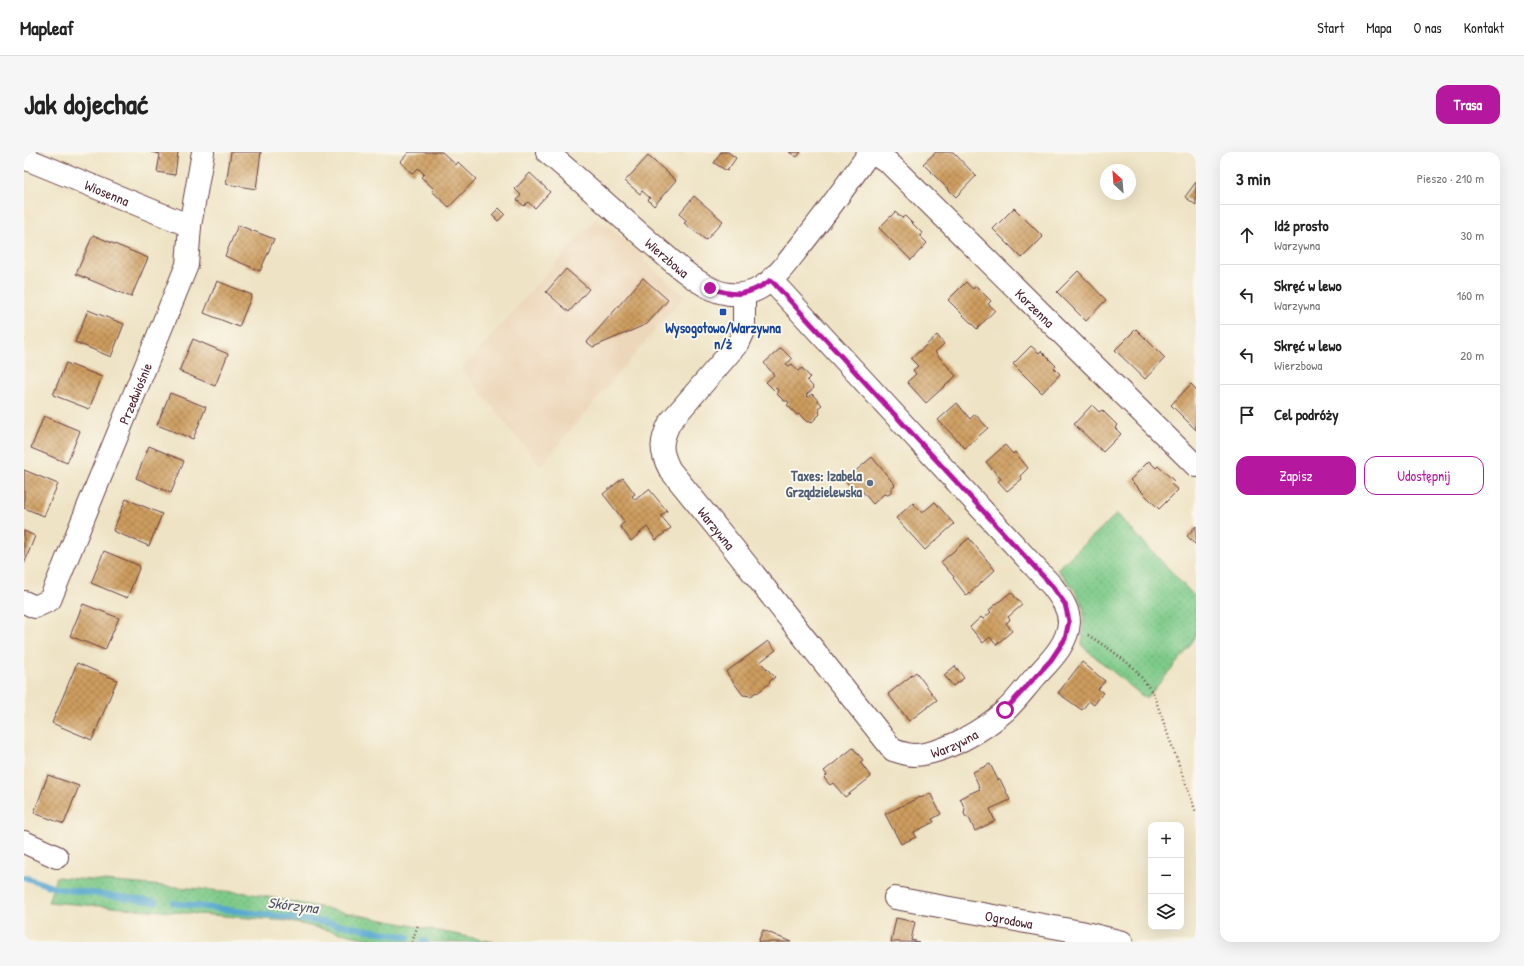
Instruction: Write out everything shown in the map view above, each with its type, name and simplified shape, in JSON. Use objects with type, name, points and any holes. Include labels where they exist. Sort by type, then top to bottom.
[{"type":"street","name":"Przedwiośnie","points":[[24,602],[35,607],[50,600],[186,264],[190,226],[203,152]]},
{"type":"street","name":"Wierzbowa","points":[[547,152],[618,215],[697,280],[710,288],[735,295],[744,294],[758,289],[771,280],[818,224],[871,152]]},
{"type":"street","name":"Korzenna","points":[[871,152],[888,162],[1196,466]]},
{"type":"street","name":"Wiosenna","points":[[24,158],[190,226]]},
{"type":"street","name":"Warzywna","points":[[744,294],[744,331],[739,342],[670,422],[664,435],[662,447],[664,458],[670,470],[893,750],[913,755],[935,751],[965,738],[986,725],[1005,710],[1051,660],[1065,639],[1069,621],[1065,604],[1053,587],[771,280]]},
{"type":"street","points":[[24,842],[57,857]]},
{"type":"street","name":"Ogrodowa","points":[[896,898],[1082,932],[1122,942]]},
{"type":"path","points":[[1086,633],[1135,669],[1153,693],[1196,812]]},
{"type":"path","points":[[412,942],[418,925]]},
{"type":"shaded area","points":[[597,217],[645,258],[643,260],[684,296],[540,466],[462,369]]},
{"type":"green space","points":[[1117,514],[1196,598],[1196,636],[1185,653],[1146,699],[1082,646],[1084,608],[1074,589],[1057,569]]},
{"type":"green space","points":[[56,877],[248,893],[494,942],[381,942],[287,921],[48,902]]},
{"type":"building","points":[[151,152],[178,152],[175,175],[157,172],[160,154]]},
{"type":"building","points":[[231,152],[261,152],[256,189],[226,184]]},
{"type":"building","points":[[409,152],[442,152],[456,165],[458,162],[476,179],[449,207],[432,191],[434,189],[421,177],[424,174],[418,168],[413,174],[400,162]]},
{"type":"building","points":[[721,152],[728,152],[736,158],[727,171],[714,163]]},
{"type":"building","points":[[789,152],[801,152],[797,157]]},
{"type":"building","points":[[936,152],[953,152],[976,176],[956,197],[923,164]]},
{"type":"building","points":[[648,156],[676,180],[654,206],[648,200],[650,198],[642,191],[640,194],[625,181]]},
{"type":"building","points":[[530,173],[550,192],[535,208],[528,202],[524,206],[517,200],[521,195],[515,189]]},
{"type":"building","points":[[1196,182],[1196,205],[1185,197]]},
{"type":"building","points":[[694,196],[723,221],[706,240],[684,223],[687,221],[679,214]]},
{"type":"building","points":[[499,208],[505,214],[498,221],[492,215]]},
{"type":"building","points":[[1014,208],[1043,237],[1022,258],[993,229]]},
{"type":"building","points":[[895,212],[902,218],[905,216],[922,233],[920,236],[927,243],[911,260],[879,228]]},
{"type":"building","points":[[238,225],[274,239],[260,271],[225,256]]},
{"type":"building","points":[[93,235],[148,258],[131,297],[76,274]]},
{"type":"building","points":[[566,269],[589,289],[569,312],[546,292]]},
{"type":"building","points":[[1078,271],[1106,300],[1086,321],[1057,292]]},
{"type":"building","points":[[643,278],[668,300],[647,324],[593,347],[587,342]]},
{"type":"building","points":[[217,281],[252,295],[239,327],[204,313]]},
{"type":"building","points":[[966,282],[973,289],[976,286],[991,301],[988,304],[995,310],[977,329],[948,300]]},
{"type":"building","points":[[88,310],[124,324],[111,357],[75,342]]},
{"type":"building","points":[[1136,329],[1165,358],[1145,379],[1115,350]]},
{"type":"building","points":[[937,335],[944,344],[935,352],[956,376],[926,403],[907,382],[916,374],[913,370],[918,366],[911,359]]},
{"type":"building","points":[[193,339],[228,354],[215,386],[179,371]]},
{"type":"building","points":[[1031,346],[1039,353],[1041,351],[1056,366],[1054,368],[1060,374],[1042,393],[1013,364]]},
{"type":"building","points":[[781,348],[792,359],[786,364],[789,366],[792,364],[798,371],[802,368],[810,377],[807,380],[814,388],[806,395],[808,397],[812,394],[822,405],[818,408],[820,414],[811,423],[809,421],[807,422],[799,414],[797,415],[787,405],[789,403],[788,401],[784,401],[777,394],[778,390],[776,388],[774,390],[766,382],[774,375],[764,363]]},
{"type":"building","points":[[66,363],[102,377],[89,409],[53,395]]},
{"type":"building","points":[[1191,384],[1196,389],[1196,430],[1171,405]]},
{"type":"building","points":[[170,393],[206,407],[193,439],[157,425]]},
{"type":"building","points":[[957,403],[970,419],[975,414],[988,428],[965,448],[938,420]]},
{"type":"building","points":[[1092,405],[1099,412],[1102,410],[1117,425],[1115,428],[1121,434],[1103,452],[1074,424]]},
{"type":"building","points":[[44,416],[80,431],[67,463],[31,448]]},
{"type":"building","points":[[1005,445],[1013,454],[1015,452],[1028,468],[1020,476],[1022,479],[1007,491],[998,481],[1001,479],[986,462]]},
{"type":"building","points":[[149,446],[184,461],[171,493],[136,478]]},
{"type":"building","name":"Taxes: Izabela Grządzielewska","points":[[872,457],[895,485],[891,488],[891,493],[888,495],[884,494],[873,504],[862,491],[858,495],[845,480]]},
{"type":"building","points":[[1149,461],[1156,468],[1158,466],[1174,481],[1171,484],[1178,490],[1159,509],[1130,480]]},
{"type":"building","points":[[24,470],[58,484],[44,516],[24,508]]},
{"type":"building","points":[[623,478],[635,494],[632,496],[635,500],[649,489],[667,511],[661,516],[671,528],[656,540],[647,527],[631,541],[620,526],[625,522],[603,494]]},
{"type":"building","points":[[126,499],[162,514],[149,546],[113,531]]},
{"type":"building","points":[[935,502],[954,524],[925,550],[896,518],[913,503],[922,513]]},
{"type":"building","points":[[1196,526],[1196,545],[1187,536]]},
{"type":"building","points":[[24,531],[35,536],[24,564]]},
{"type":"building","points":[[969,538],[995,570],[967,596],[953,578],[954,577],[941,562]]},
{"type":"building","points":[[104,551],[140,566],[127,598],[91,583]]},
{"type":"building","points":[[1011,592],[1022,605],[1008,617],[1010,620],[1006,623],[1012,631],[996,645],[990,637],[983,643],[970,627],[981,617],[983,619],[991,612],[989,610]]},
{"type":"building","points":[[83,604],[119,618],[105,650],[70,636]]},
{"type":"building","points":[[768,641],[776,650],[760,662],[775,677],[757,693],[756,692],[751,696],[743,695],[726,672]]},
{"type":"building","points":[[1082,662],[1105,681],[1098,689],[1103,693],[1094,705],[1089,701],[1082,710],[1058,693]]},
{"type":"building","points":[[77,663],[117,680],[92,740],[52,723]]},
{"type":"building","points":[[955,666],[964,678],[953,686],[944,675]]},
{"type":"building","points":[[916,672],[937,700],[909,721],[888,694]]},
{"type":"building","points":[[853,748],[863,760],[860,762],[871,777],[845,797],[833,783],[830,785],[824,778],[827,775],[824,771]]},
{"type":"building","points":[[990,764],[998,780],[1000,779],[1010,800],[990,809],[995,821],[975,831],[969,818],[965,816],[965,809],[960,798],[980,789],[973,772]]},
{"type":"building","points":[[48,775],[79,786],[64,824],[34,813]]},
{"type":"building","points":[[930,793],[941,814],[932,819],[934,822],[914,832],[916,837],[901,844],[885,814]]},
{"type":"building","points":[[896,918],[915,922],[911,940],[919,942],[891,942]]},
{"type":"building","points":[[763,930],[791,942],[758,942]]},
{"type":"waterway","name":"Skórzyna","points":[[24,877],[55,888],[156,902]]},
{"type":"waterway","name":"Skórzyna","points":[[173,903],[324,922],[408,937]]},
{"type":"place","name":"Wysogotowo/Warzywna n/ż","points":[[723,312]]},
{"type":"place","name":"Taxes: Izabela Grządzielewska","points":[[870,483]]},
{"type":"route","points":[[710,288],[735,295],[744,294],[758,289],[771,280],[1053,587],[1065,604],[1069,621],[1065,639],[1051,660],[1005,710]]}]
